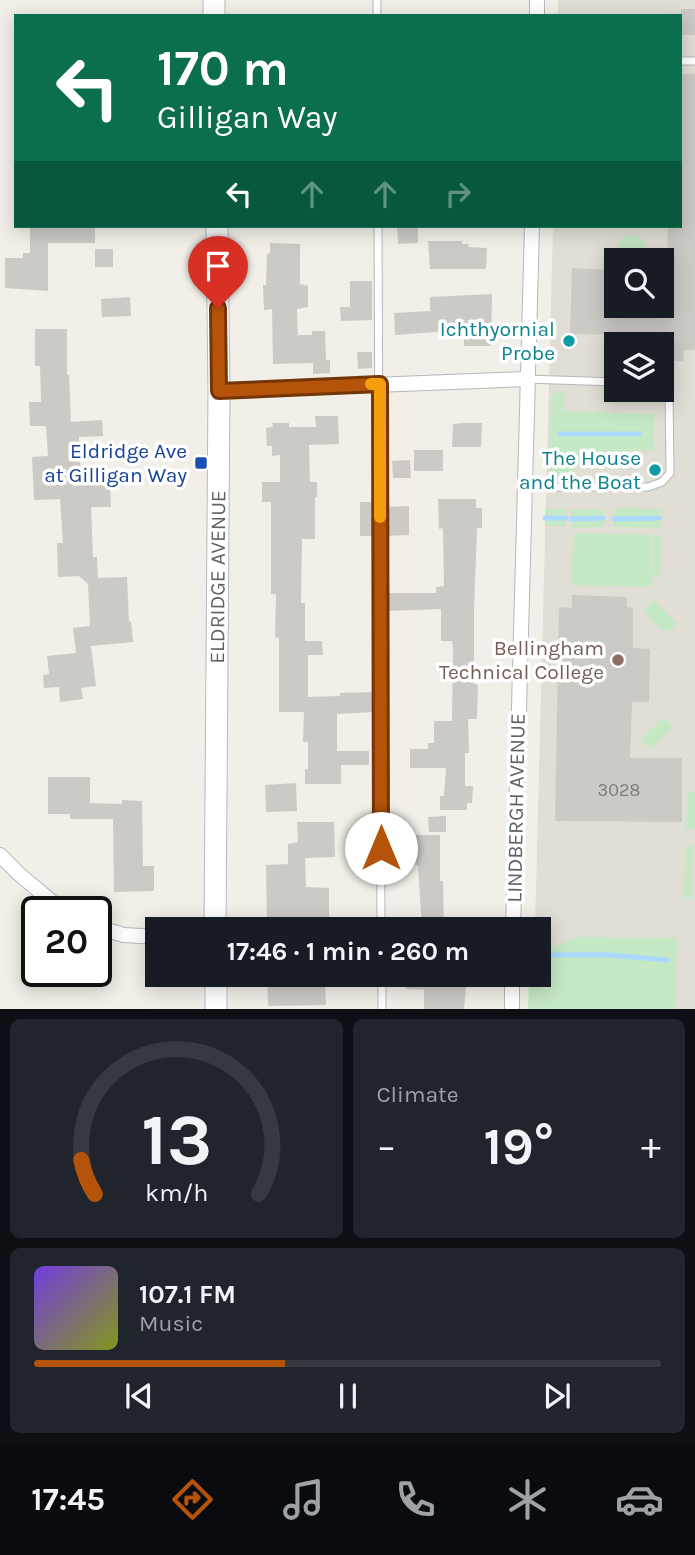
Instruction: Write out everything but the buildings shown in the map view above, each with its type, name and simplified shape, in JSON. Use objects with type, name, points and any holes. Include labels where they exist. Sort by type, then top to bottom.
[{"type":"main road","name":"ELDRIDGE AVENUE","points":[[215,917],[219,391],[217,228]]},
{"type":"main road","points":[[216,987],[216,1009]]},
{"type":"street","name":"LINDBERGH AVENUE","points":[[513,917],[532,228]]},
{"type":"street","points":[[219,391],[526,379]]},
{"type":"street","points":[[0,855],[45,896]]},
{"type":"street","points":[[112,932],[145,936]]},
{"type":"street","points":[[512,987],[512,1009]]},
{"type":"lane","points":[[378,228],[382,917]]},
{"type":"lane","points":[[526,379],[604,382]]},
{"type":"lane","points":[[524,487],[648,487],[662,482],[670,473],[668,402]]},
{"type":"lane","points":[[382,987],[382,1009]]},
{"type":"shaded area","name":"Bellingham Technical College","points":[[558,0],[695,0],[695,1009],[533,1009],[537,987],[551,987],[551,917],[535,917],[553,228],[682,228],[682,14],[558,14]]},
{"type":"green space","points":[[632,235],[642,239],[646,248],[618,248],[622,239]]},
{"type":"green space","points":[[551,393],[564,393],[563,411],[654,414],[653,451],[629,450],[628,460],[591,458],[590,468],[574,467],[574,476],[549,475]]},
{"type":"green space","points":[[614,508],[661,509],[660,528],[614,527]]},
{"type":"green space","points":[[545,509],[566,509],[566,526],[545,526]]},
{"type":"green space","points":[[603,509],[604,527],[572,528],[571,510]]},
{"type":"green space","points":[[574,533],[652,535],[651,587],[571,585]]},
{"type":"green space","points":[[654,535],[661,536],[660,578],[652,577]]},
{"type":"green space","points":[[654,600],[677,624],[670,631],[661,630],[644,610]]},
{"type":"green space","points":[[661,719],[666,720],[673,728],[651,749],[641,739]]},
{"type":"green space","points":[[688,791],[695,792],[695,829],[686,829]]},
{"type":"green space","points":[[686,846],[693,846],[691,898],[684,898]]},
{"type":"green space","points":[[577,937],[677,938],[675,1009],[528,1009],[529,987],[551,987],[551,949]]},
{"type":"waterway","points":[[560,434],[639,434]]},
{"type":"waterway","points":[[545,518],[566,518]]},
{"type":"waterway","points":[[572,519],[603,518]]},
{"type":"waterway","points":[[614,519],[660,518]]},
{"type":"waterway","points":[[551,955],[610,955],[667,960]]},
{"type":"slow traffic","points":[[371,384],[380,384],[380,517]]},
{"type":"place","name":"Ichthyornial Probe","points":[[569,341]]},
{"type":"place","name":"Eldridge Ave at Gilligan Way","points":[[201,463]]},
{"type":"place","name":"The House and the Boat","points":[[655,470]]},
{"type":"place","name":"Bellingham Technical College","points":[[618,660]]},
{"type":"route","points":[[218,308],[219,391],[380,384],[381,848]]}]
